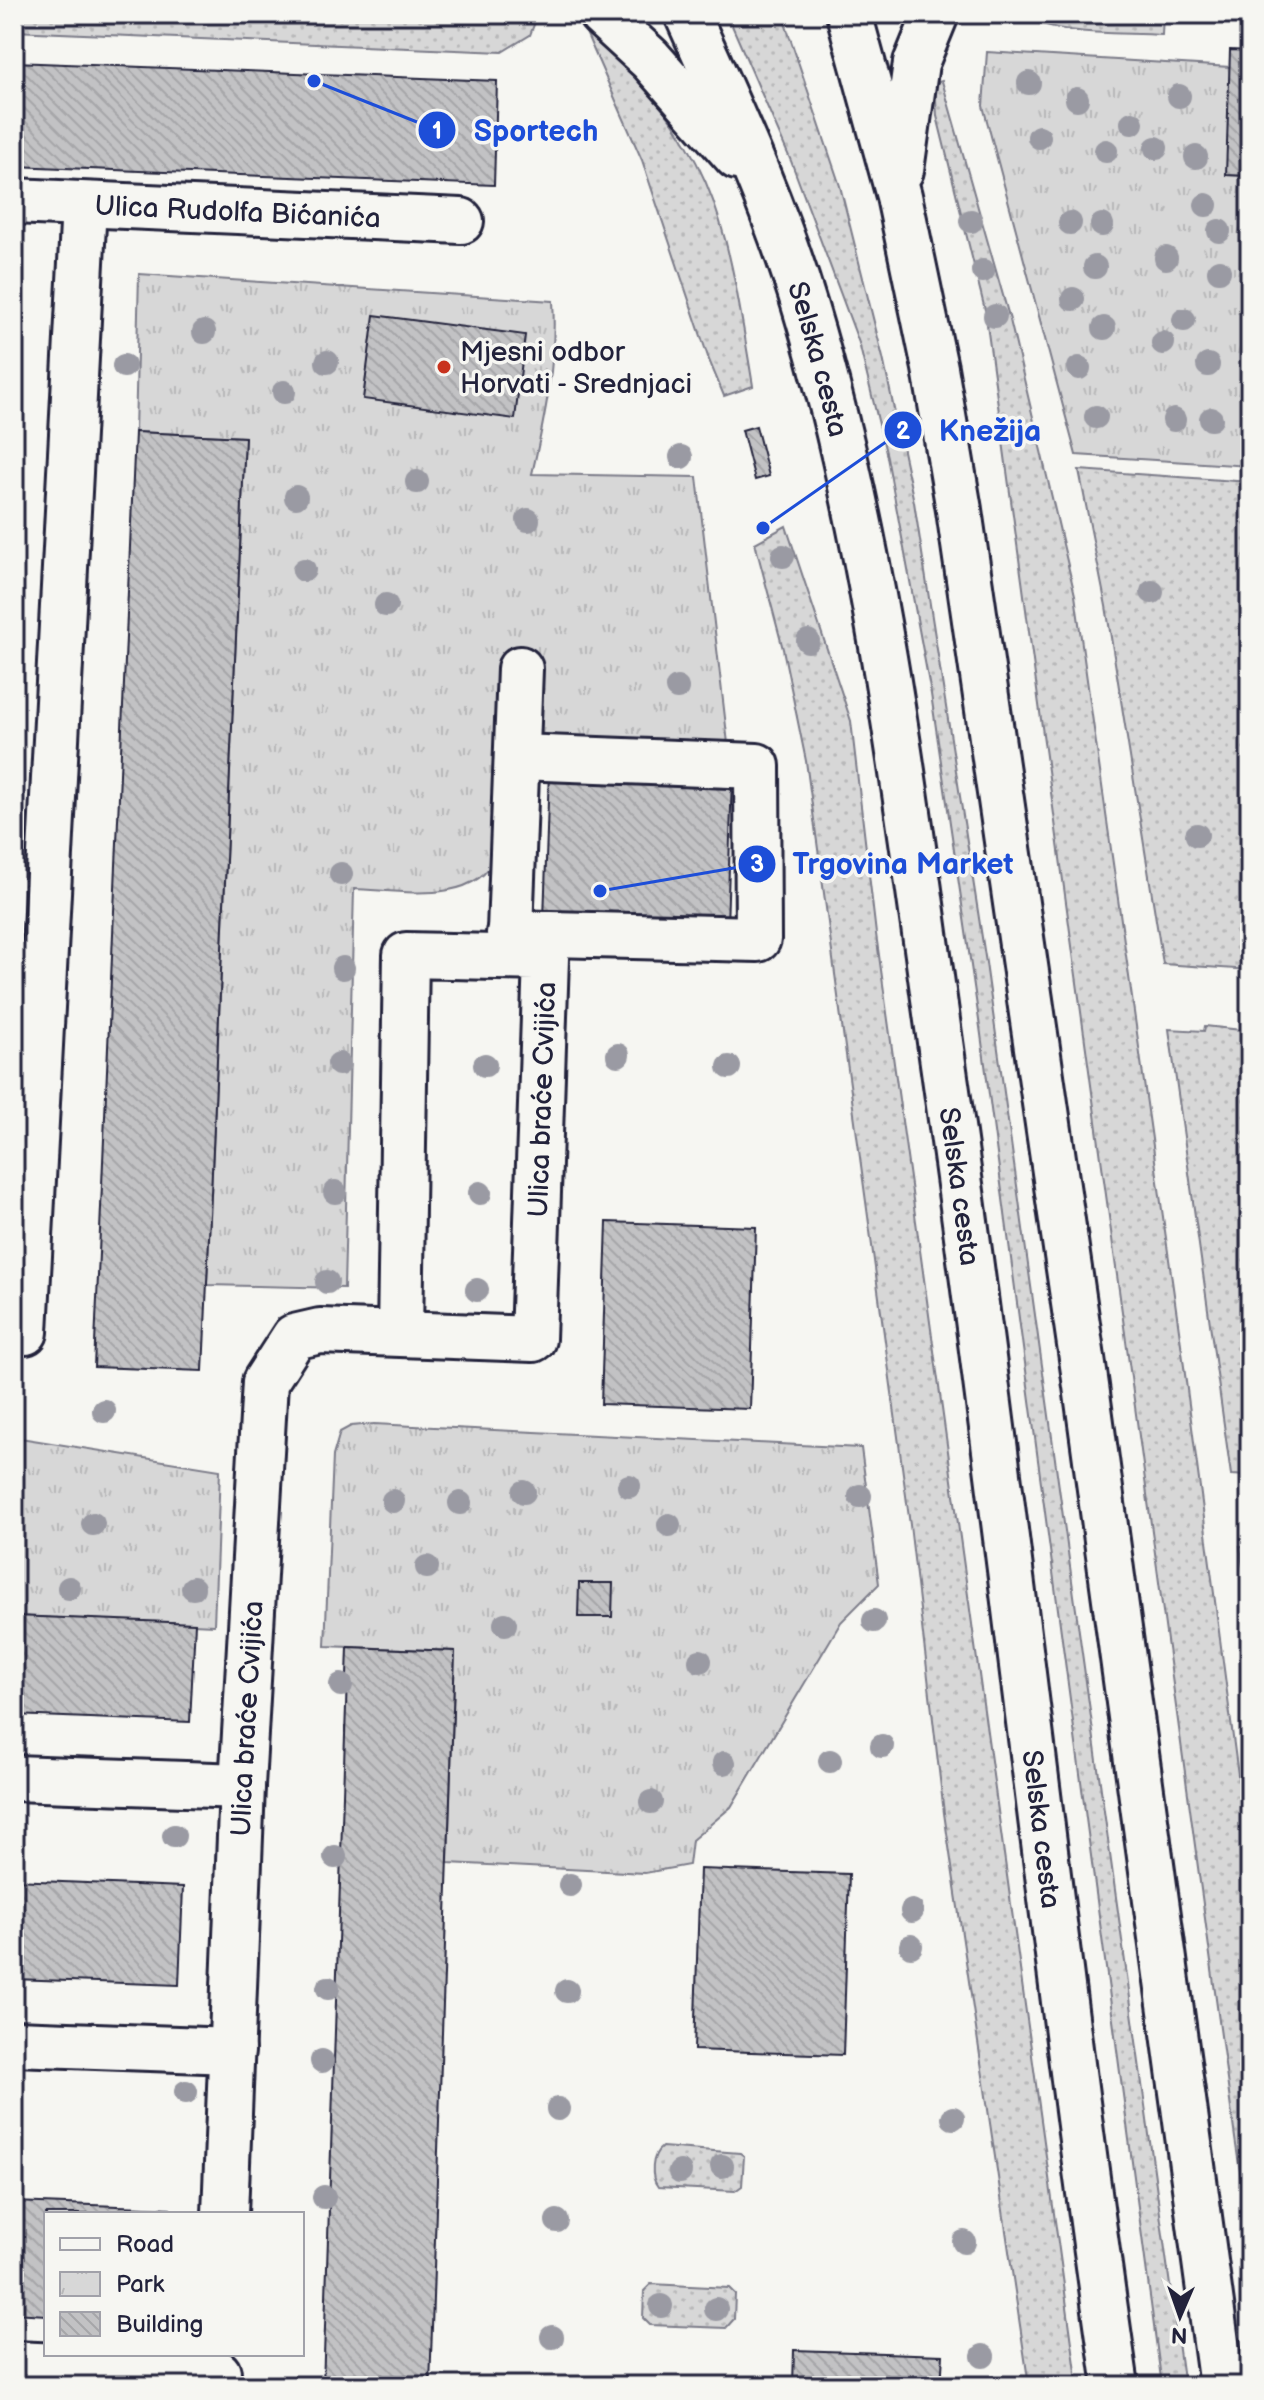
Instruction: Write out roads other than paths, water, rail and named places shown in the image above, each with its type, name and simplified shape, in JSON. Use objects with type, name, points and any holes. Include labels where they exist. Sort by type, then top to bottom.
[{"type":"main road","points":[[601,14],[650,59],[763,186]]},
{"type":"main road","name":"Selska cesta","points":[[687,14],[763,186],[804,301],[834,410],[864,557],[906,805],[990,1393],[1116,2386]]},
{"type":"main road","points":[[849,14],[899,196],[955,482],[1003,804],[1222,2386]]},
{"type":"main road","points":[[899,196],[916,63],[936,14]]},
{"type":"main road","name":"Ulica Rudolfa Bićanića","points":[[14,201],[461,221]]},
{"type":"main road","points":[[14,1332],[25,1332],[84,205]]},
{"type":"main road","points":[[518,757],[757,766],[758,939],[509,945],[520,669]]},
{"type":"main road","name":"Ulica braće Cvijića","points":[[225,2212],[242,1786],[265,1382],[294,1337],[320,1331],[533,1339],[546,958],[509,945],[406,955],[400,1334]]},
{"type":"main road","points":[[14,1778],[242,1786]]},
{"type":"main road","points":[[14,2043],[232,2051]]},
{"type":"main road","points":[[14,2364],[219,2371]]},
{"type":"place","name":"Sportech","points":[[314,81]]},
{"type":"place","name":"Mjesni odbor Horvati - Srednjaci","points":[[444,367]]},
{"type":"place","name":"Knežija","points":[[763,528]]},
{"type":"place","name":"Trgovina Market","points":[[600,891]]}]
